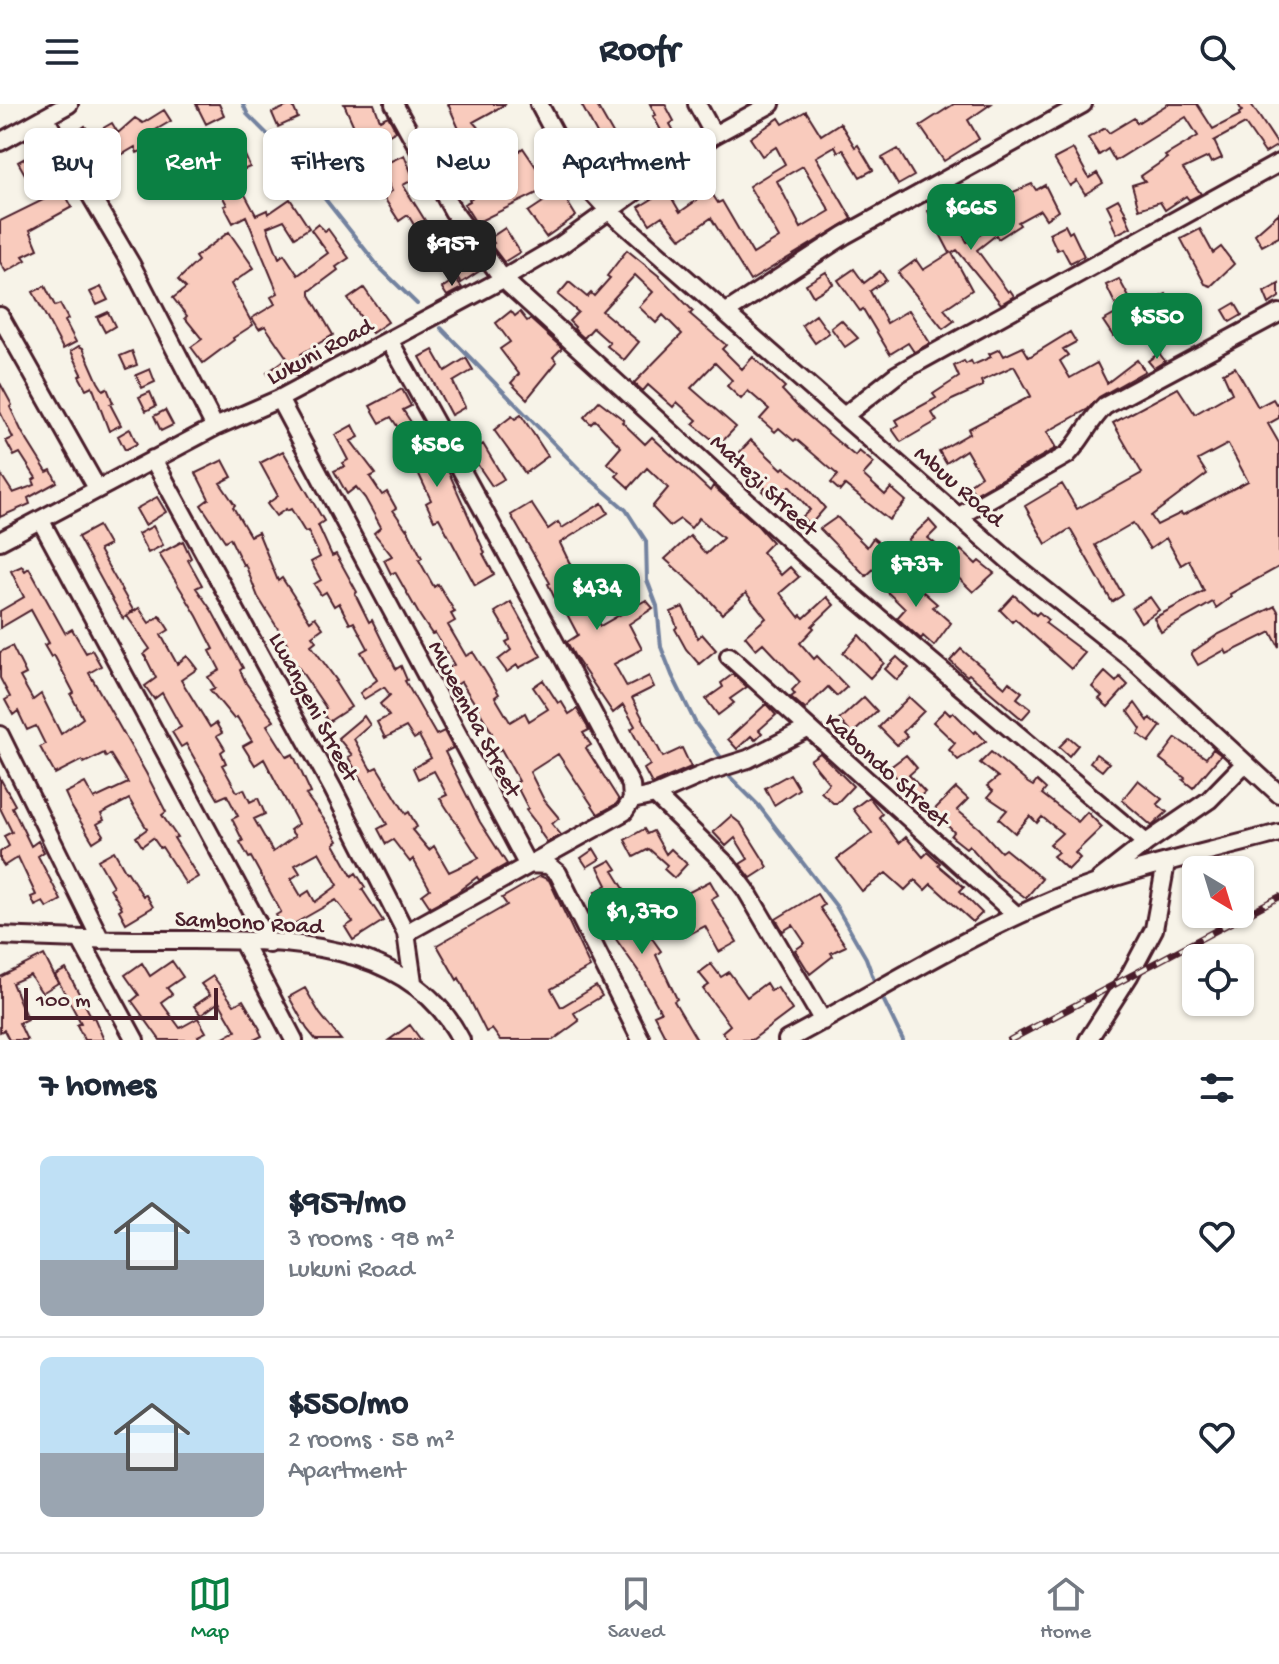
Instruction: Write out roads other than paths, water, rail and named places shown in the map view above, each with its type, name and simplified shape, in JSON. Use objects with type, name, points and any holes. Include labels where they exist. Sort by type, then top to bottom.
[{"type":"street","points":[[0,142],[69,104]]},
{"type":"street","name":"Matezi Street","points":[[394,104],[453,211],[503,279],[812,561],[1146,843]]},
{"type":"street","name":"Mbuu Road","points":[[539,104],[578,177],[609,211],[1015,566],[1132,659],[1279,794]]},
{"type":"street","points":[[697,104],[710,128]]},
{"type":"street","name":"Lukuni Road","points":[[716,134],[771,104]]},
{"type":"street","points":[[725,313],[845,235],[1083,104]]},
{"type":"street","points":[[45,118],[131,264],[215,427]]},
{"type":"street","points":[[844,416],[896,375],[920,361],[1279,163]]},
{"type":"street","name":"Lukuni Road","points":[[0,541],[215,427],[279,399],[503,279],[561,245],[624,200]]},
{"type":"street","points":[[959,516],[1067,455],[1078,445],[1090,422],[1105,406],[1279,313]]},
{"type":"street","points":[[0,316],[97,488]]},
{"type":"street","points":[[389,340],[570,668],[631,785],[632,800],[624,812],[406,933]]},
{"type":"street","name":"Mweemba Street","points":[[279,399],[527,864]]},
{"type":"street","name":"Lwangeni Street","points":[[153,459],[333,789],[406,933],[413,982]]},
{"type":"street","points":[[41,521],[269,944]]},
{"type":"street","name":"Kabondo Street","points":[[729,656],[1016,915]]},
{"type":"street","points":[[632,800],[655,795],[748,759],[807,729]]},
{"type":"street","points":[[0,735],[101,940]]},
{"type":"street","points":[[1094,883],[1209,800],[1245,763]]},
{"type":"street","points":[[655,795],[728,866],[746,890],[823,1021]]},
{"type":"street","points":[[787,1040],[1016,915],[1094,883],[1279,833]]},
{"type":"street","points":[[1088,1040],[1129,976],[1154,929],[1166,863]]},
{"type":"street","points":[[527,864],[548,865],[558,873],[641,1040]]},
{"type":"street","name":"Sambono Road","points":[[0,936],[242,941],[341,951],[387,968],[413,982],[440,1009],[461,1040]]},
{"type":"street","points":[[80,939],[135,1040]]},
{"type":"street","points":[[242,941],[294,1040]]},
{"type":"waterway","points":[[243,104],[248,115],[298,165],[379,267],[417,304]]},
{"type":"waterway","points":[[441,328],[579,469],[626,510],[646,541],[647,580],[657,606],[661,647],[696,724],[722,759]]},
{"type":"waterway","points":[[730,777],[759,806],[836,906],[866,958],[876,986]]},
{"type":"waterway","points":[[884,1001],[903,1040]]},
{"type":"railway","points":[[1010,1040],[1279,897]]}]
